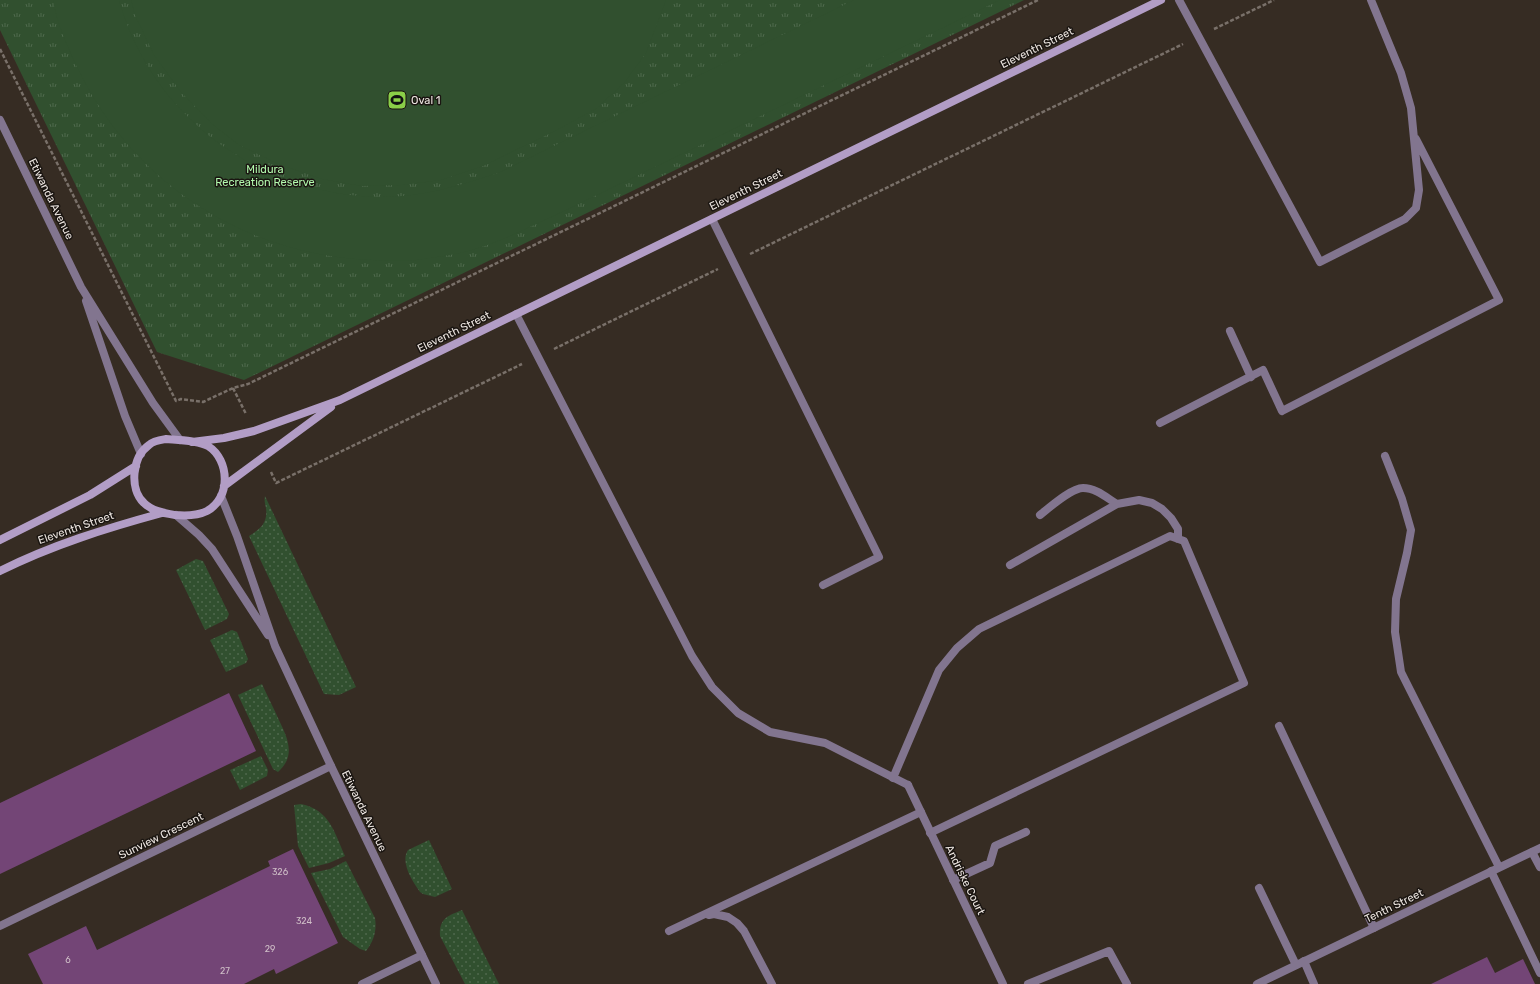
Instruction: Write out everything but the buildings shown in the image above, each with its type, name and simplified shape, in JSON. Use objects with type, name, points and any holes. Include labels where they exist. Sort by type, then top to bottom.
[{"type":"main road","name":"Eleventh Street","points":[[192,442],[224,438],[254,431],[340,400],[1161,0]]},
{"type":"main road","name":"Eleventh Street","points":[[224,486],[340,400]]},
{"type":"main road","points":[[166,439],[180,440],[207,446],[216,452],[223,465],[225,474],[221,496],[212,508],[201,514],[188,516],[162,513],[143,502],[136,492],[134,478],[136,466],[141,454],[149,445],[157,441],[166,439]]},
{"type":"main road","name":"Eleventh Street","points":[[0,540],[90,494],[136,466]]},
{"type":"main road","name":"Eleventh Street","points":[[0,571],[28,557],[111,527],[162,513]]},
{"type":"street","points":[[1179,0],[1320,262],[1406,219],[1416,208],[1419,190],[1411,108],[1400,73],[1371,0]]},
{"type":"street","name":"Etiwanda Avenue","points":[[0,120],[81,287],[153,403],[180,440]]},
{"type":"street","points":[[1160,423],[1263,370],[1282,411],[1499,300],[1414,135]]},
{"type":"street","points":[[712,219],[879,558],[823,585]]},
{"type":"street","name":"Etiwanda Avenue","points":[[81,287],[125,416],[141,454]]},
{"type":"street","points":[[516,314],[692,656],[712,687],[738,712],[770,732],[825,743],[893,778],[939,670],[957,648],[979,629],[1170,536],[1184,541],[1244,683],[930,833]]},
{"type":"street","points":[[1230,330],[1251,377]]},
{"type":"street","points":[[1385,456],[1402,499],[1411,530],[1396,600],[1395,632],[1401,672],[1499,867]]},
{"type":"street","points":[[1040,515],[1057,500],[1082,488],[1098,492],[1117,504]]},
{"type":"street","name":"Etiwanda Avenue","points":[[221,496],[237,536],[275,646],[436,984]]},
{"type":"street","points":[[1010,565],[1117,504],[1139,500],[1152,503],[1162,509],[1171,518],[1178,529],[1178,539]]},
{"type":"street","name":"Etiwanda Avenue","points":[[176,515],[199,535],[212,549],[275,646]]},
{"type":"street","points":[[1279,726],[1374,928]]},
{"type":"street","name":"Sunview Crescent","points":[[0,926],[331,766]]},
{"type":"street","name":"Andriske Court","points":[[893,778],[908,786],[1003,984]]},
{"type":"street","points":[[669,932],[920,812]]},
{"type":"street","points":[[953,880],[990,863],[994,846],[1026,832]]},
{"type":"street","name":"Tenth Street","points":[[1257,984],[1540,848]]},
{"type":"street","points":[[1532,852],[1540,867]]},
{"type":"street","points":[[1491,871],[1540,973]]},
{"type":"street","points":[[1259,888],[1296,965]]},
{"type":"street","points":[[704,915],[714,914],[728,917],[738,923],[744,931],[772,984]]},
{"type":"street","points":[[1028,984],[1109,951],[1127,984]]},
{"type":"street","points":[[362,984],[422,955]]},
{"type":"street","points":[[1304,962],[1314,984]]},
{"type":"path","points":[[0,49],[176,401],[181,399],[203,402],[233,388],[248,384],[1038,0]]},
{"type":"green space","name":"Mildura Recreation Reserve","points":[[0,0],[1024,0],[244,380],[157,352],[0,30]]},
{"type":"green space","points":[[53,0],[119,0],[134,42],[156,79],[184,113],[216,141],[252,164],[291,181],[333,192],[377,197],[393,197],[408,196],[454,187],[498,173],[854,0],[1000,0],[512,235],[473,250],[460,253],[416,260],[386,261],[355,259],[311,252],[269,240],[229,223],[191,201],[157,174],[127,143],[100,108],[70,53],[60,27]]},
{"type":"green space","name":"Oval 1","points":[[131,0],[666,0],[646,53],[624,83],[597,108],[557,130],[483,166],[441,180],[402,185],[361,186],[322,179],[281,165],[239,145],[212,124],[181,92],[154,55],[135,15]]},
{"type":"green space","points":[[265,496],[356,687],[339,695],[324,694],[249,536],[260,528],[266,518]]},
{"type":"green space","points":[[196,559],[203,561],[229,614],[227,619],[205,630],[176,570]]},
{"type":"green space","points":[[232,630],[237,632],[248,659],[246,663],[226,672],[210,640]]},
{"type":"green space","points":[[262,684],[287,739],[289,752],[284,766],[278,772],[273,769],[238,695]]},
{"type":"green space","points":[[261,756],[268,770],[267,776],[240,790],[230,770]]},
{"type":"green space","points":[[301,804],[319,811],[325,817],[330,823],[345,856],[329,863],[309,868],[298,846],[294,805]]},
{"type":"green space","points":[[429,840],[452,889],[435,897],[420,892],[408,871],[405,860],[408,850]]},
{"type":"green space","points":[[346,861],[375,918],[376,927],[374,935],[366,951],[360,949],[343,937],[311,873],[330,869]]},
{"type":"green space","points":[[462,910],[499,984],[465,984],[440,936],[441,925],[445,918]]},
{"type":"place","name":"Oval 1","points":[[397,100]]}]
